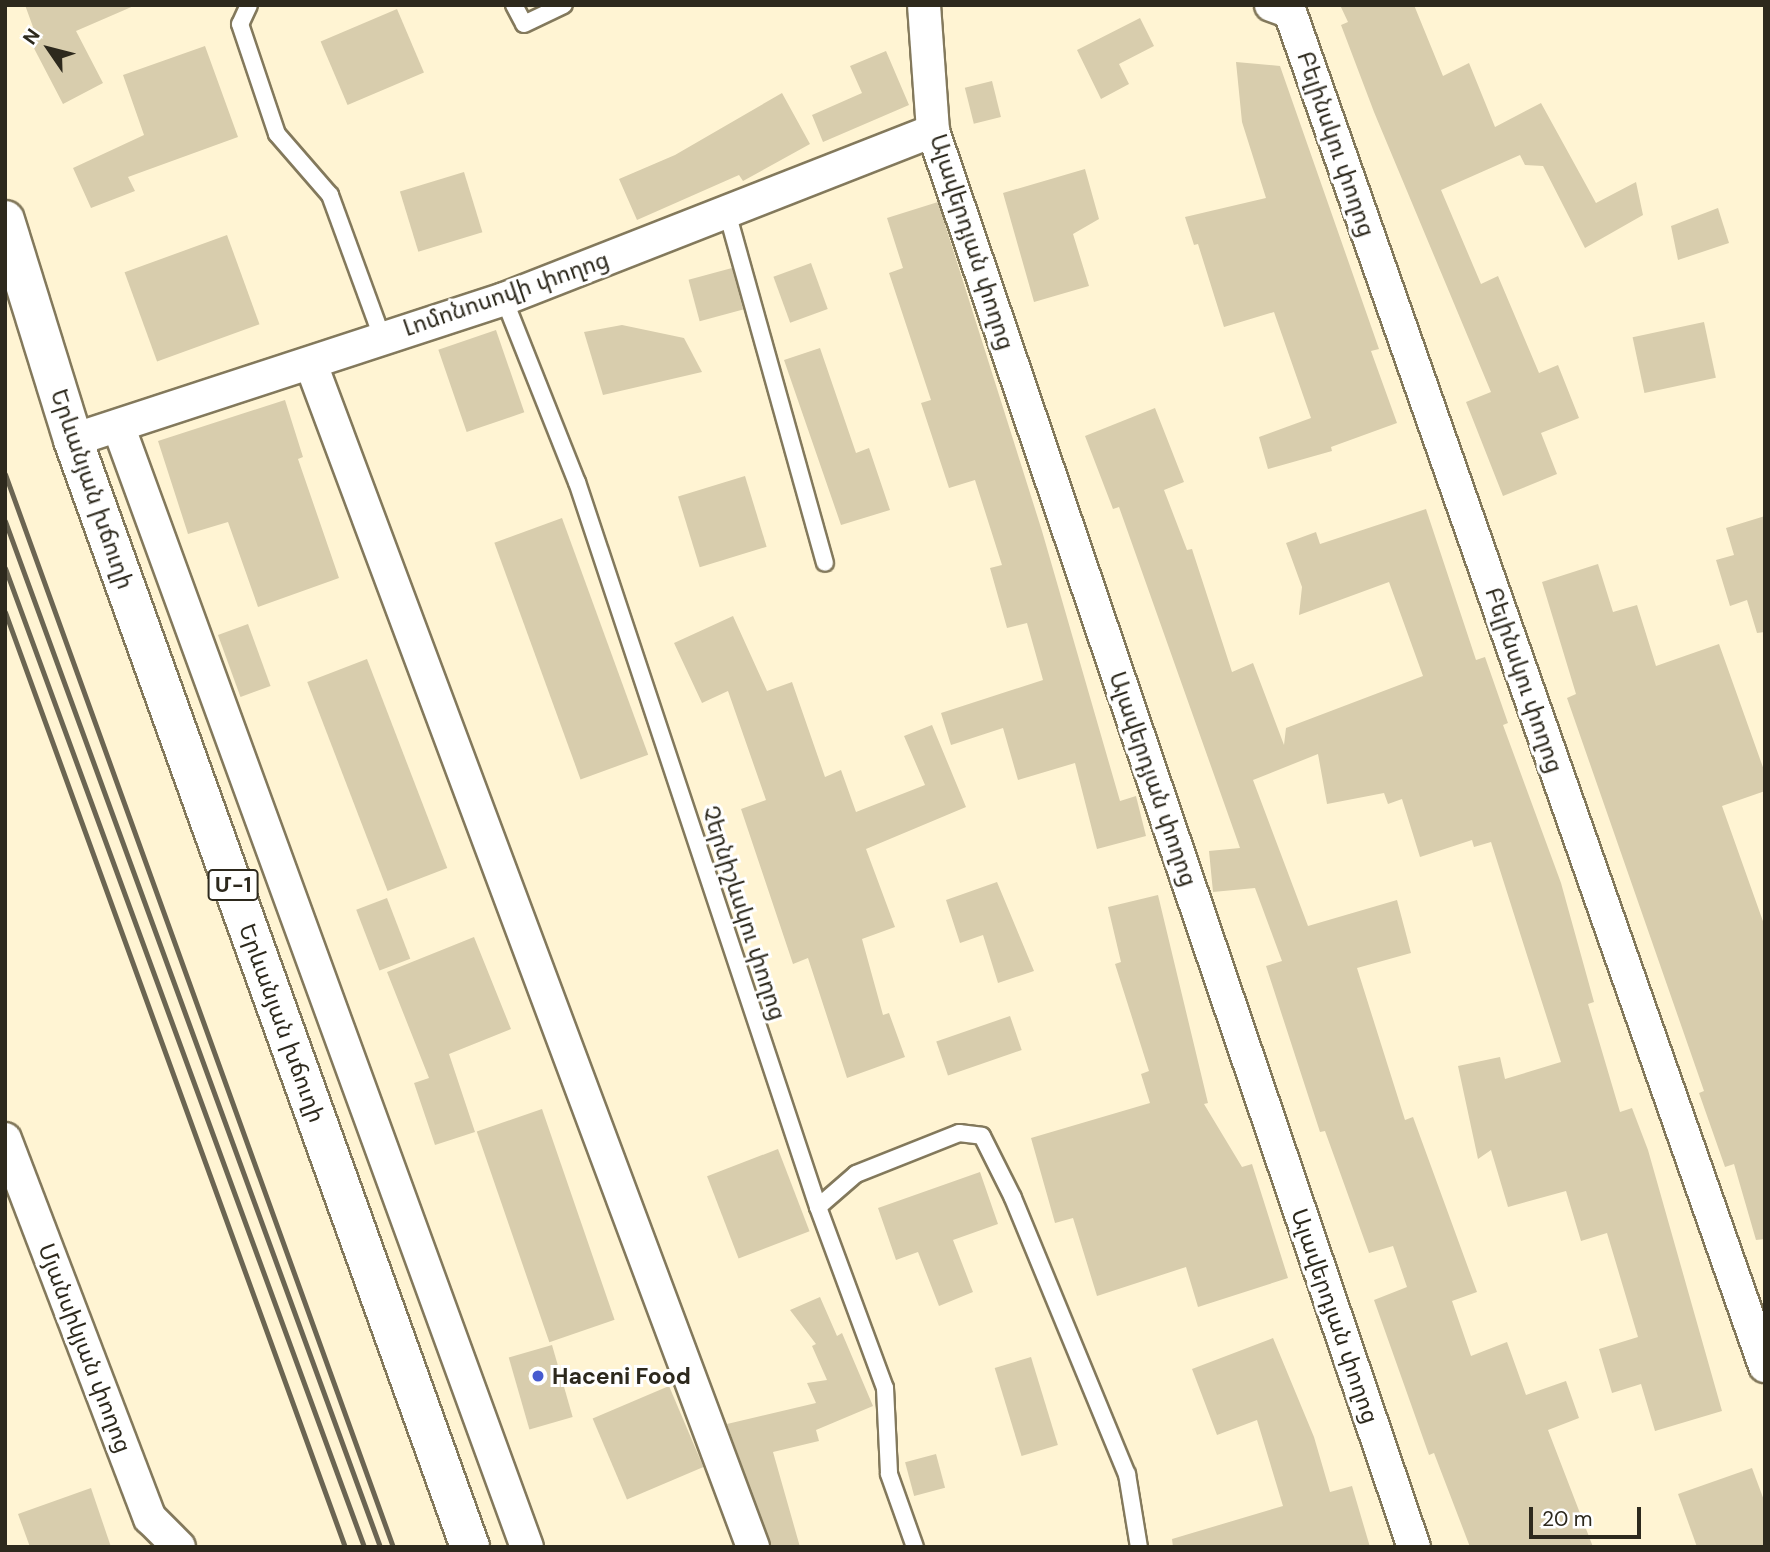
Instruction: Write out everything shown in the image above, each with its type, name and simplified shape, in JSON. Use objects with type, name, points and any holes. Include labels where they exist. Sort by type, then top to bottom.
[{"type":"highway","name":"Երևանյան խճուղի","points":[[5,220],[73,440],[470,1547]]},
{"type":"street","name":"Ալավերդյան փողոց","points":[[924,5],[933,131],[1413,1547]]},
{"type":"street","name":"Բելինսկու փողոց","points":[[1270,5],[1290,12],[1765,1366]]},
{"type":"street","name":"Լոմոնոսովի փողոց","points":[[73,440],[119,428],[311,364],[382,337],[504,299],[933,131]]},
{"type":"street","points":[[311,364],[753,1547]]},
{"type":"street","points":[[119,428],[527,1547]]},
{"type":"street","name":"Մյանսիկյան փողոց","points":[[5,1139],[150,1518],[179,1547]]},
{"type":"lane","points":[[249,5],[240,23],[277,134],[330,195],[382,337]]},
{"type":"lane","points":[[514,5],[524,24],[564,5]]},
{"type":"lane","points":[[727,212],[825,563]]},
{"type":"lane","name":"Չերնիշևսկու փողոց","points":[[504,299],[577,482],[818,1207],[885,1388],[889,1474],[915,1547]]},
{"type":"lane","points":[[818,1207],[856,1174],[959,1133],[982,1136],[1013,1198],[1127,1474],[1139,1547]]},
{"type":"building","points":[[25,5],[136,5],[76,31],[103,83],[63,104],[25,31],[33,27]]},
{"type":"building","points":[[1340,5],[1414,5],[1443,76],[1469,63],[1495,127],[1541,103],[1596,203],[1636,182],[1643,215],[1585,248],[1543,166],[1525,165],[1520,155],[1441,190],[1481,284],[1498,276],[1539,373],[1558,365],[1579,418],[1541,433],[1557,474],[1503,496],[1466,402],[1491,392],[1374,112],[1341,25],[1348,22]]},
{"type":"building","points":[[397,9],[424,73],[348,105],[321,41]]},
{"type":"building","points":[[1140,18],[1154,46],[1119,64],[1129,84],[1101,99],[1077,50]]},
{"type":"building","points":[[205,46],[238,137],[128,177],[135,191],[91,208],[73,168],[144,135],[123,75]]},
{"type":"building","points":[[886,51],[909,105],[823,142],[812,115],[862,93],[850,66]]},
{"type":"building","points":[[1236,62],[1280,66],[1379,349],[1371,351],[1397,423],[1331,447],[1332,451],[1268,469],[1259,437],[1311,418],[1274,312],[1224,327],[1198,244],[1194,245],[1185,217],[1266,198],[1242,122]]},
{"type":"building","points":[[992,81],[1001,117],[974,124],[965,88]]},
{"type":"building","points":[[782,93],[810,144],[743,181],[739,175],[637,220],[619,179],[675,155]]},
{"type":"building","points":[[1085,169],[1099,219],[1073,234],[1089,286],[1034,302],[1003,193]]},
{"type":"building","points":[[464,172],[482,232],[418,252],[400,192]]},
{"type":"building","points":[[938,202],[1042,531],[1120,801],[1136,796],[1146,836],[1097,849],[1075,763],[1018,780],[1003,728],[951,745],[941,713],[1043,680],[1027,623],[1007,628],[990,568],[1002,565],[975,480],[949,488],[921,403],[931,400],[889,273],[903,268],[887,218]]},
{"type":"building","points":[[1718,208],[1729,243],[1678,260],[1671,226]]},
{"type":"building","points":[[227,235],[259,324],[157,362],[125,272]]},
{"type":"building","points":[[811,263],[828,309],[790,323],[773,277]]},
{"type":"building","points":[[732,268],[743,310],[700,321],[689,280]]},
{"type":"building","points":[[1704,322],[1716,378],[1644,393],[1633,337]]},
{"type":"building","points":[[622,325],[684,338],[702,372],[603,395],[584,332]]},
{"type":"building","points":[[496,330],[524,412],[467,432],[438,350]]},
{"type":"building","points":[[820,348],[856,453],[869,448],[890,510],[841,525],[784,360]]},
{"type":"building","points":[[285,400],[303,457],[298,459],[339,578],[258,607],[228,522],[188,534],[158,441]]},
{"type":"building","points":[[1155,408],[1184,482],[1164,490],[1187,550],[1192,549],[1232,672],[1253,663],[1284,745],[1286,728],[1423,676],[1389,582],[1299,615],[1302,587],[1286,543],[1316,532],[1320,544],[1426,509],[1476,660],[1485,657],[1508,723],[1503,725],[1561,883],[1594,1002],[1588,1004],[1620,1112],[1632,1108],[1648,1150],[1722,1411],[1655,1431],[1641,1384],[1612,1393],[1599,1349],[1638,1337],[1607,1233],[1581,1241],[1566,1191],[1508,1207],[1491,1150],[1478,1159],[1458,1066],[1500,1057],[1505,1079],[1561,1062],[1491,842],[1474,847],[1472,840],[1420,857],[1402,799],[1388,804],[1384,793],[1327,804],[1318,754],[1253,780],[1308,926],[1397,900],[1411,953],[1357,968],[1405,1120],[1413,1117],[1477,1292],[1452,1301],[1471,1356],[1507,1342],[1526,1395],[1566,1381],[1579,1418],[1548,1430],[1593,1547],[1470,1547],[1434,1453],[1429,1455],[1374,1300],[1407,1287],[1393,1246],[1369,1253],[1325,1131],[1320,1132],[1266,966],[1282,961],[1255,888],[1213,892],[1209,851],[1240,848],[1119,507],[1113,509],[1085,436]]},
{"type":"building","points":[[745,476],[767,547],[700,567],[678,496]]},
{"type":"building","points":[[1765,516],[1765,632],[1757,633],[1747,600],[1730,606],[1716,560],[1734,555],[1726,528]]},
{"type":"building","points":[[562,518],[648,755],[581,779],[494,543]]},
{"type":"building","points":[[1598,564],[1613,612],[1637,605],[1656,666],[1719,644],[1765,773],[1765,791],[1722,806],[1765,927],[1765,1239],[1756,1240],[1734,1164],[1725,1167],[1699,1093],[1704,1091],[1567,698],[1576,694],[1542,582]]},
{"type":"building","points":[[733,616],[767,691],[792,682],[825,777],[841,770],[856,812],[925,785],[904,736],[932,725],[966,807],[866,849],[895,927],[862,939],[883,1015],[889,1013],[905,1057],[847,1078],[808,958],[793,964],[741,809],[766,800],[728,691],[702,703],[674,643]]},
{"type":"building","points":[[248,624],[271,686],[241,697],[218,635]]},
{"type":"building","points":[[367,659],[447,868],[388,891],[307,682]]},
{"type":"building","points":[[997,882],[1034,971],[998,983],[983,935],[960,943],[946,900]]},
{"type":"building","points":[[1158,895],[1208,1103],[1204,1104],[1242,1167],[1252,1164],[1288,1278],[1198,1307],[1186,1267],[1097,1296],[1073,1218],[1055,1223],[1031,1138],[1150,1103],[1141,1074],[1149,1071],[1115,964],[1121,962],[1108,907]]},
{"type":"building","points":[[387,898],[410,959],[379,971],[356,910]]},
{"type":"building","points":[[474,937],[511,1029],[449,1054],[475,1132],[435,1145],[414,1083],[429,1078],[387,972]]},
{"type":"building","points":[[1010,1016],[1022,1050],[948,1075],[936,1041]]},
{"type":"building","points":[[542,1109],[615,1320],[549,1342],[477,1131]]},
{"type":"building","points":[[778,1149],[810,1231],[739,1258],[707,1176]]},
{"type":"building","points":[[980,1172],[998,1224],[953,1240],[973,1292],[939,1306],[918,1252],[896,1260],[878,1208]]},
{"type":"building","points":[[820,1297],[837,1336],[842,1333],[873,1406],[816,1430],[819,1441],[773,1452],[800,1547],[771,1547],[727,1424],[816,1403],[807,1383],[827,1380],[812,1346],[816,1344],[790,1310]]},
{"type":"building","points":[[1273,1338],[1314,1437],[1330,1492],[1352,1486],[1370,1547],[1173,1547],[1172,1539],[1283,1506],[1257,1420],[1217,1435],[1192,1369]]},
{"type":"building","name":"Haceni Food","points":[[552,1345],[573,1417],[529,1429],[509,1357]]},
{"type":"building","points":[[1031,1357],[1058,1445],[1022,1456],[995,1368]]},
{"type":"building","points":[[669,1386],[703,1467],[627,1499],[593,1418]]},
{"type":"building","points":[[936,1454],[945,1488],[914,1496],[905,1462]]},
{"type":"building","points":[[1752,1468],[1765,1503],[1765,1547],[1697,1547],[1678,1494]]},
{"type":"building","points":[[91,1488],[111,1547],[30,1547],[18,1514]]},
{"type":"railway","points":[[5,474],[393,1547]]},
{"type":"railway","points":[[5,521],[380,1547]]},
{"type":"railway","points":[[5,568],[364,1547]]},
{"type":"railway","points":[[5,612],[345,1547]]},
{"type":"place","name":"Haceni Food","points":[[538,1376]]}]
